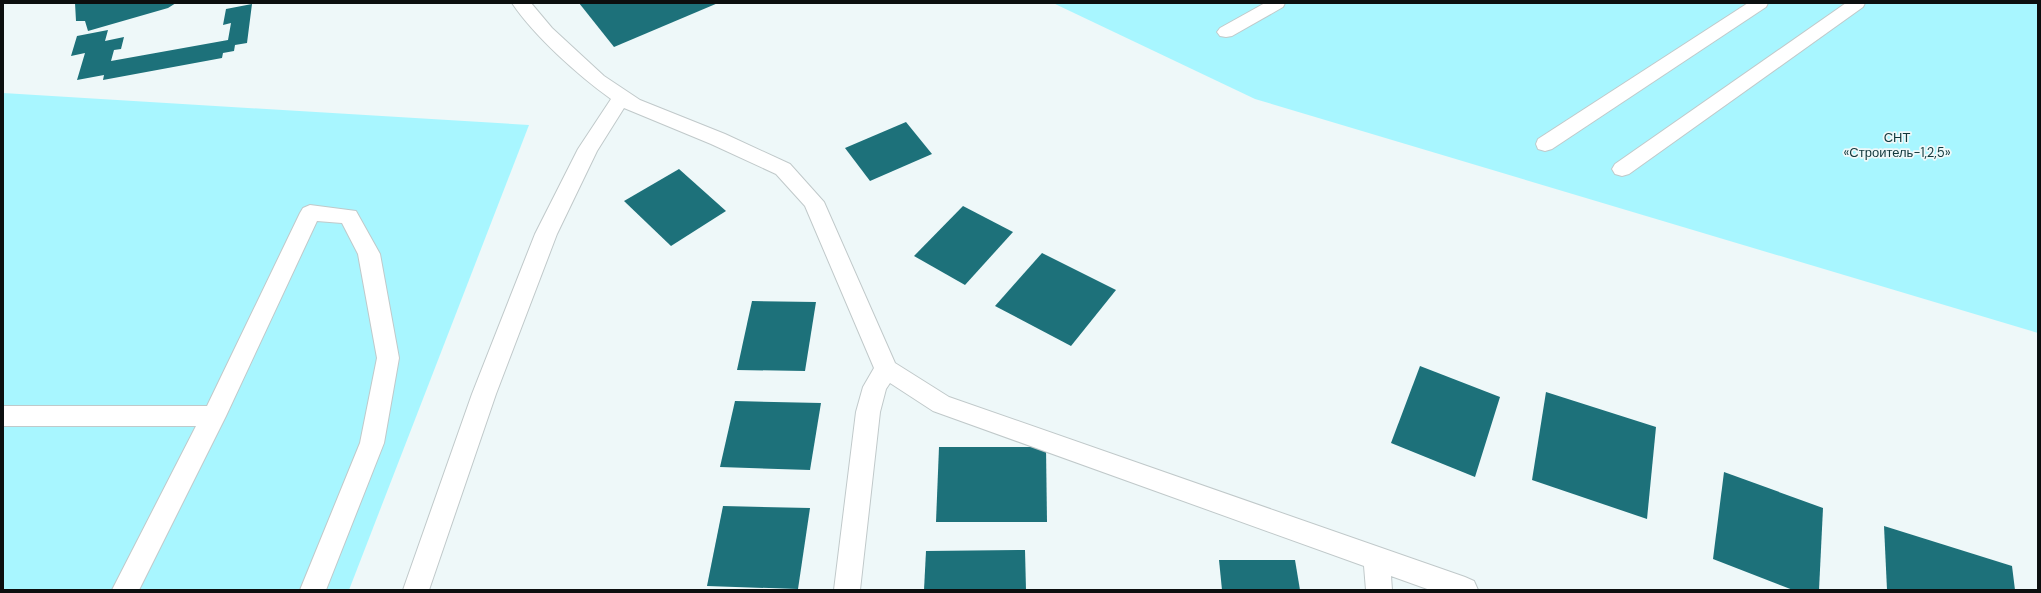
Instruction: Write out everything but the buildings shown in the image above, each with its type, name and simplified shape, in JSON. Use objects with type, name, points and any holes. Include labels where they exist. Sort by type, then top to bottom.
[{"type":"street","points":[[521,3],[546,32],[597,80],[633,105],[718,139],[783,169],[814,202],[886,369],[941,404],[1465,590]]},
{"type":"street","points":[[416,590],[484,394],[546,234],[588,149],[622,97]]},
{"type":"street","points":[[125,590],[214,416],[310,213],[350,216],[369,254],[388,358],[372,443],[313,590]]},
{"type":"street","points":[[847,590],[868,412],[875,387],[886,369]]},
{"type":"street","points":[[3,416],[214,416]]},
{"type":"street","points":[[1377,559],[1379,590]]},
{"type":"lane","points":[[1226,32],[1278,3]]},
{"type":"lane","points":[[1545,144],[1760,3]]},
{"type":"lane","points":[[1622,170],[1857,3]]},
{"type":"green space","name":"СНТ «Строитель-1,2,5»","points":[[1053,3],[2038,3],[2038,333],[1255,99]]},
{"type":"green space","points":[[3,93],[529,125],[349,590],[3,590]]}]
